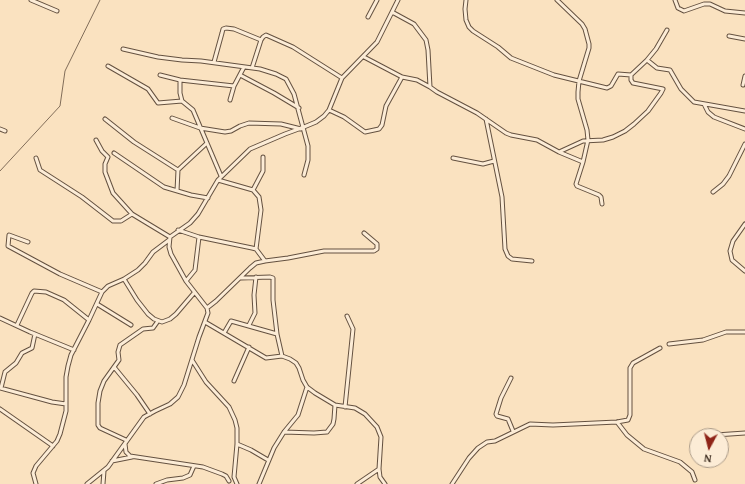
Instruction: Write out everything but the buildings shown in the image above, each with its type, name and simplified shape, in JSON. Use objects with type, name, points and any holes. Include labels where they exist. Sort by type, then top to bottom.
[{"type":"street","points":[[31,0],[57,11]]},
{"type":"street","points":[[368,17],[377,0]]},
{"type":"street","points":[[36,484],[33,473],[36,466],[57,441],[60,434],[66,404],[68,366],[74,350],[102,292],[108,286],[124,279],[142,267],[154,252],[178,230],[190,223],[198,214],[221,176],[250,149],[320,119],[329,110],[342,78],[377,42],[398,0]]},
{"type":"street","points":[[466,0],[466,20],[469,27],[511,58],[554,75],[609,88],[618,74],[631,75],[647,60],[656,49],[667,30]]},
{"type":"street","points":[[557,0],[575,17],[585,30],[589,48],[579,81],[578,99],[586,124],[588,140],[576,185],[599,195],[601,197],[602,204]]},
{"type":"street","points":[[675,0],[678,8],[684,11],[710,4],[725,11],[745,13]]},
{"type":"street","points":[[392,12],[414,24],[426,40],[430,87]]},
{"type":"street","points":[[214,62],[223,29],[234,29],[261,40]]},
{"type":"street","points":[[252,68],[261,40],[265,35],[271,36],[293,47],[342,78]]},
{"type":"street","points":[[729,36],[745,39]]},
{"type":"street","points":[[124,48],[158,57],[214,62],[252,68],[276,74],[286,79],[299,108],[308,152],[304,175]]},
{"type":"street","points":[[364,57],[402,77],[417,80],[477,113],[506,133],[536,140],[583,162]]},
{"type":"street","points":[[647,60],[657,68],[670,70],[686,95],[694,102],[745,111]]},
{"type":"street","points":[[108,66],[148,89],[158,103],[182,102],[193,110],[221,176]]},
{"type":"street","points":[[230,100],[234,86],[244,67]]},
{"type":"street","points":[[160,75],[180,80],[234,86]]},
{"type":"street","points":[[240,75],[299,108]]},
{"type":"street","points":[[559,152],[588,140],[608,139],[625,131],[648,111],[661,93],[662,87],[633,83],[631,80],[631,75]]},
{"type":"street","points":[[743,85],[745,76]]},
{"type":"street","points":[[329,110],[348,120],[365,132],[379,129],[382,125],[386,106],[402,77]]},
{"type":"street","points":[[180,80],[182,102]]},
{"type":"street","points":[[704,104],[708,112],[714,117],[745,129]]},
{"type":"street","points":[[172,118],[200,128],[225,132],[231,131],[244,124],[285,124],[302,128]]},
{"type":"street","points":[[105,119],[134,142],[178,170]]},
{"type":"street","points":[[486,119],[503,202],[505,248],[508,256],[512,258],[532,261]]},
{"type":"street","points":[[0,129],[5,132]]},
{"type":"street","points":[[96,140],[102,152],[108,157],[105,164],[105,172],[111,189],[119,201],[132,214],[169,239]]},
{"type":"street","points":[[177,192],[178,170],[207,143]]},
{"type":"street","points":[[713,192],[730,176],[745,144]]},
{"type":"street","points":[[114,153],[164,187],[177,192],[208,198]]},
{"type":"street","points":[[253,190],[263,171],[263,157]]},
{"type":"street","points":[[36,158],[40,170],[82,197],[113,221],[122,221],[132,214]]},
{"type":"street","points":[[453,158],[485,164],[494,160]]},
{"type":"street","points":[[218,180],[253,190],[259,197],[261,210],[256,249]]},
{"type":"street","points":[[745,224],[733,241],[730,252],[732,260],[745,271]]},
{"type":"street","points":[[178,230],[199,237],[256,249],[265,261]]},
{"type":"street","points":[[207,308],[256,264],[265,261],[324,251],[374,251],[377,249],[378,244],[364,233]]},
{"type":"street","points":[[28,242],[9,235],[8,246],[60,274],[102,292]]},
{"type":"street","points":[[186,281],[195,270],[199,237]]},
{"type":"street","points":[[134,457],[130,456],[126,452],[126,440],[144,418],[174,402],[178,397],[208,313],[207,308],[186,281],[171,254],[169,239]]},
{"type":"street","points":[[249,325],[255,313],[254,295],[256,277]]},
{"type":"street","points":[[240,278],[270,277],[274,280],[272,300],[282,356]]},
{"type":"street","points":[[124,279],[143,308],[154,319],[162,322],[170,319],[194,293]]},
{"type":"street","points":[[17,325],[34,291],[46,292],[64,300],[89,320]]},
{"type":"street","points":[[97,304],[130,325]]},
{"type":"street","points":[[345,407],[353,329],[347,316]]},
{"type":"street","points":[[0,318],[74,350]]},
{"type":"street","points":[[126,440],[100,428],[98,425],[98,403],[100,391],[104,381],[119,360],[118,352],[120,345],[143,329],[153,328],[158,321]]},
{"type":"street","points":[[224,333],[230,321],[249,325],[277,334]]},
{"type":"street","points":[[205,322],[266,358],[282,356],[290,359],[296,363],[307,387],[335,405],[355,408],[365,414],[380,432],[379,469],[380,477],[386,484]]},
{"type":"street","points":[[669,344],[703,340],[726,332],[745,332]]},
{"type":"street","points":[[35,334],[32,348],[22,353],[16,363],[5,372],[0,388],[66,404]]},
{"type":"street","points":[[234,380],[249,347]]},
{"type":"street","points":[[452,484],[478,448],[483,444],[534,423],[553,425],[617,422],[628,420],[630,418],[630,368],[633,364],[660,348]]},
{"type":"street","points":[[192,360],[206,382],[229,407],[237,428],[234,479],[238,484]]},
{"type":"street","points":[[114,366],[150,414]]},
{"type":"street","points":[[511,378],[501,398],[496,414],[497,416],[508,419],[513,431]]},
{"type":"street","points":[[259,484],[268,460],[284,432],[298,415],[307,387]]},
{"type":"street","points":[[284,432],[327,432],[333,424],[336,412],[335,405]]},
{"type":"street","points":[[0,409],[53,446]]},
{"type":"street","points":[[617,422],[636,443],[651,452],[680,462],[692,472],[695,480]]},
{"type":"street","points":[[729,434],[745,433]]},
{"type":"street","points":[[87,484],[104,470],[125,444]]},
{"type":"street","points":[[237,444],[252,450],[268,460]]},
{"type":"street","points":[[112,461],[134,457],[161,460],[203,467],[226,476],[228,483],[234,479]]},
{"type":"street","points":[[156,484],[190,475],[194,466]]},
{"type":"street","points":[[357,484],[379,469]]},
{"type":"street","points":[[103,484],[104,470]]},
{"type":"waterway","points":[[0,171],[60,106],[65,71],[100,0]]}]
